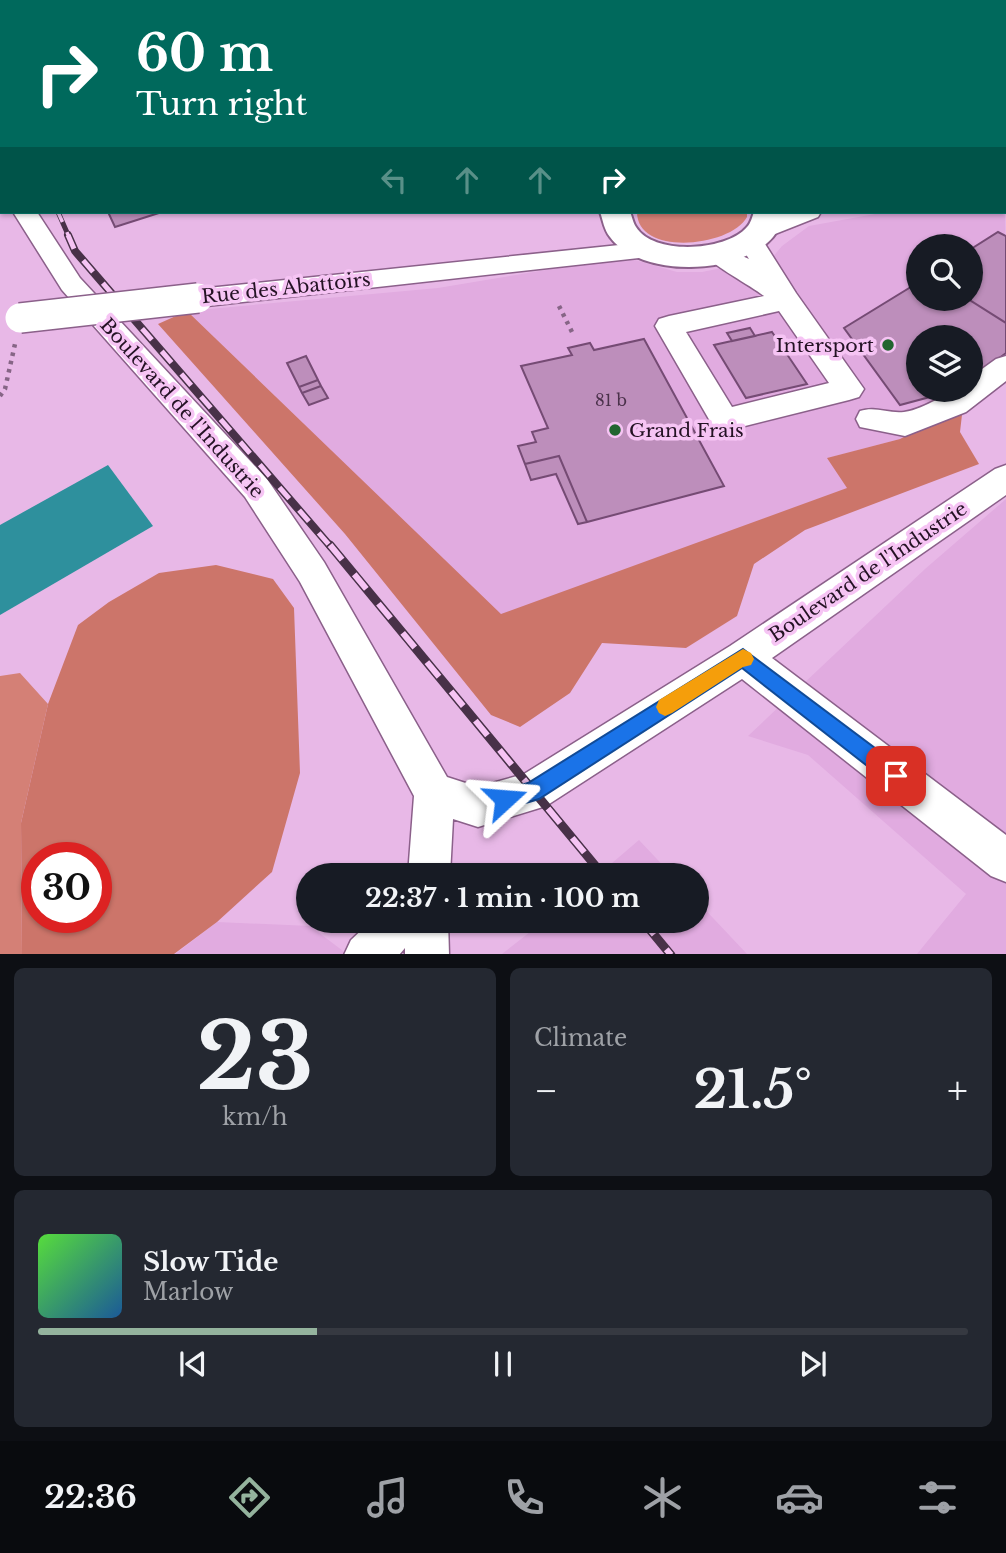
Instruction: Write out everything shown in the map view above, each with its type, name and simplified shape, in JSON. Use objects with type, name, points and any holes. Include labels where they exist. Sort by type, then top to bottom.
[{"type":"main road","points":[[616,217],[626,237],[648,250],[674,258],[717,253],[762,227]]},
{"type":"street","name":"Boulevard de l'Industrie","points":[[26,214],[71,284],[256,488],[313,572],[434,793],[478,807],[532,792],[743,657],[1006,478]]},
{"type":"street","points":[[786,300],[762,227],[803,214]]},
{"type":"street","points":[[573,256],[616,217]]},
{"type":"street","name":"Rue des Abattoirs","points":[[10,319],[648,250]]},
{"type":"street","points":[[717,253],[751,272],[786,300],[849,390],[725,420],[669,326],[786,300]]},
{"type":"street","points":[[871,419],[905,425],[956,404],[1006,366]]},
{"type":"street","points":[[743,657],[1006,861]]},
{"type":"street","points":[[430,863],[434,793]]},
{"type":"street","points":[[366,954],[389,933]]},
{"type":"street","points":[[427,933],[427,954]]},
{"type":"path","points":[[559,306],[573,334]]},
{"type":"path","points":[[0,396],[5,389],[10,319]]},
{"type":"shaded area","points":[[638,214],[747,214],[738,227],[723,235],[686,243],[652,236],[641,226]]},
{"type":"shaded area","points":[[875,214],[1005,214],[1006,374],[983,391],[983,325],[906,325],[906,402],[968,402],[900,439],[828,458],[848,488],[501,615],[187,311],[438,288],[594,262],[635,260],[677,272],[702,272],[772,258],[782,246],[809,226]]},
{"type":"shaded area","points":[[187,311],[501,614],[847,488],[827,458],[900,439],[963,406],[960,432],[979,464],[805,530],[754,564],[737,616],[686,648],[602,643],[570,693],[520,727],[491,715],[345,534],[158,324]]},
{"type":"shaded area","points":[[108,465],[153,526],[0,615],[0,525]]},
{"type":"shaded area","points":[[1006,499],[1006,954],[917,954],[966,894],[808,755],[748,736],[925,569]]},
{"type":"shaded area","points":[[216,565],[273,579],[294,608],[300,773],[272,872],[217,922],[174,954],[22,954],[22,933],[112,933],[112,842],[21,842],[21,823],[48,704],[78,625],[109,602],[159,573]]},
{"type":"shaded area","points":[[20,673],[48,704],[21,823],[22,954],[0,954],[0,676]]},
{"type":"shaded area","points":[[639,840],[661,863],[612,863]]},
{"type":"shaded area","points":[[709,914],[747,954],[502,954],[529,933],[709,933]]},
{"type":"shaded area","points":[[217,922],[296,925],[296,933],[319,933],[347,954],[175,954]]},
{"type":"building","points":[[109,214],[156,214],[115,227]]},
{"type":"building","points":[[998,232],[1006,236],[1006,323],[983,308],[983,241]]},
{"type":"building","name":"Intersport","points":[[906,290],[906,311],[983,311],[983,308],[1006,323],[1006,353],[983,370],[983,325],[906,325],[906,402],[911,402],[900,405],[844,328]]},
{"type":"building","points":[[750,328],[755,336],[732,341],[727,333]]},
{"type":"building","points":[[772,332],[807,384],[746,398],[714,345]]},
{"type":"building","name":"Grand Frais","points":[[644,339],[724,486],[587,522],[559,456],[525,464],[518,446],[536,442],[532,432],[548,428],[521,366],[572,355],[568,348],[590,343],[594,350]]},
{"type":"building","points":[[306,356],[318,380],[299,387],[287,363]]},
{"type":"building","points":[[318,380],[321,386],[302,393],[299,387]]},
{"type":"building","points":[[321,386],[328,398],[309,405],[302,393]]},
{"type":"building","points":[[559,456],[587,522],[578,524],[556,474],[531,480],[525,464]]},
{"type":"railway","points":[[59,214],[69,237]]},
{"type":"railway","points":[[68,235],[75,251],[331,547]]},
{"type":"railway","points":[[330,545],[593,863]]},
{"type":"railway","points":[[653,933],[670,954]]},
{"type":"slow traffic","points":[[665,707],[743,657],[745,659]]},
{"type":"place","name":"Intersport","points":[[888,345]]},
{"type":"place","name":"Grand Frais","points":[[615,430]]},
{"type":"route","points":[[505,799],[532,792],[743,657],[896,776]]}]
